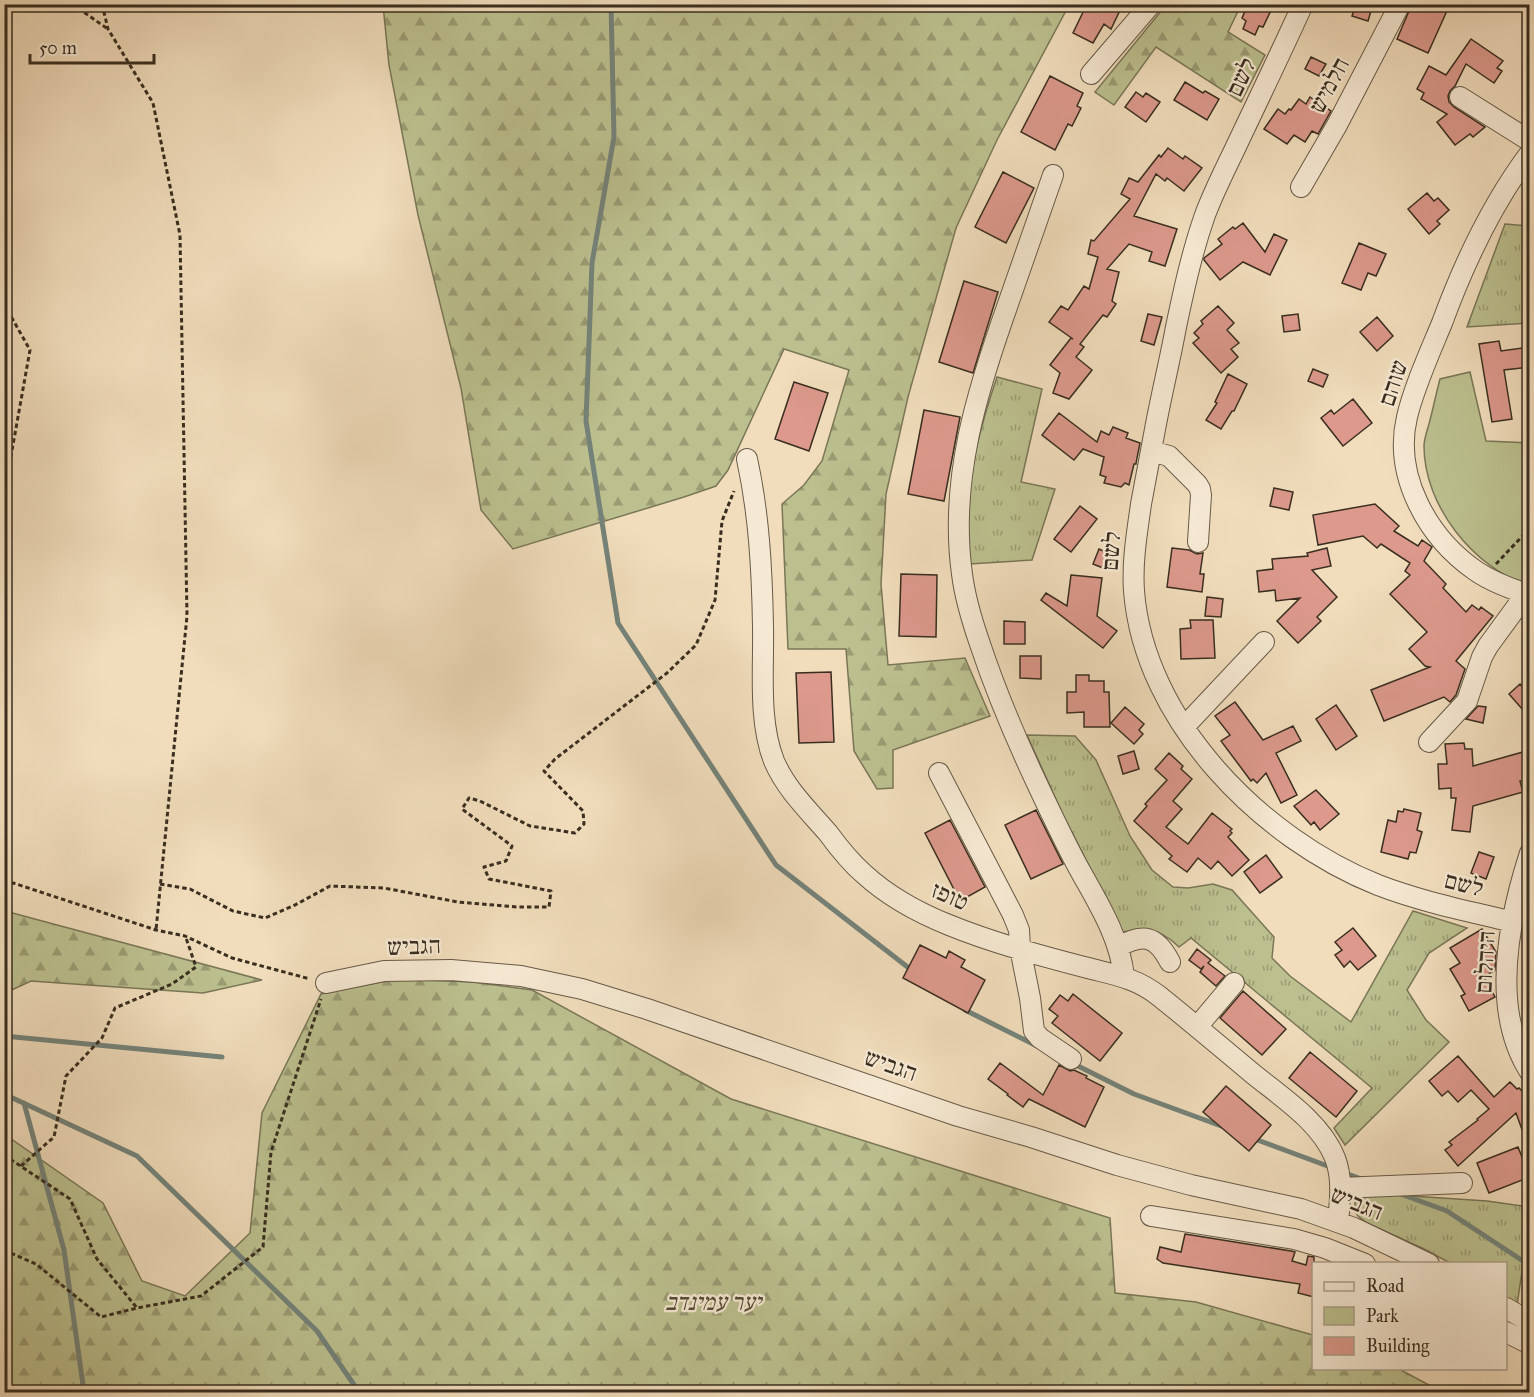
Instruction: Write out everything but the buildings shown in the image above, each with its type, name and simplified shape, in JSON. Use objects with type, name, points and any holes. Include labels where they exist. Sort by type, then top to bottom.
[{"type":"street","points":[[1091,74],[1151,4]]},
{"type":"street","name":"לשם","points":[[1304,4],[1218,183],[1201,227],[1184,287],[1151,452],[1135,549],[1134,591],[1141,632],[1147,653],[1165,694],[1184,727],[1207,758],[1247,801],[1270,820],[1320,856],[1376,884],[1405,895],[1513,922]]},
{"type":"street","name":"חלמיש","points":[[1301,188],[1337,125],[1400,4]]},
{"type":"street","points":[[1460,97],[1530,141]]},
{"type":"street","name":"שוהם","points":[[1528,595],[1490,579],[1465,563],[1428,521],[1409,480],[1404,453],[1404,435],[1413,399],[1466,263],[1500,196],[1530,153]]},
{"type":"street","points":[[1053,175],[986,364],[971,420],[960,480],[958,542],[968,608],[1000,700],[1041,792],[1106,919],[1118,947],[1124,977]]},
{"type":"street","points":[[1151,452],[1169,456],[1200,489],[1198,542]]},
{"type":"street","name":"טופז","points":[[747,459],[756,506],[761,555],[765,721],[770,751],[778,770],[797,798],[864,874],[904,903],[934,919],[984,938],[1124,977],[1151,990],[1311,1123],[1329,1145],[1338,1167],[1340,1188],[1338,1222]]},
{"type":"street","points":[[1429,742],[1467,701],[1488,646],[1528,595]]},
{"type":"street","points":[[1184,727],[1264,642]]},
{"type":"street","points":[[939,773],[1019,930],[1034,1031],[1040,1038],[1071,1059]]},
{"type":"street","name":"היהלום","points":[[1530,853],[1518,891],[1508,960],[1507,984],[1508,1006],[1515,1041],[1530,1072]]},
{"type":"street","points":[[1118,947],[1131,939],[1150,940],[1159,945],[1170,962]]},
{"type":"street","name":"הגביש","points":[[326,983],[384,971],[451,970],[521,976],[582,989],[958,1116],[1020,1133],[1108,1162],[1182,1183],[1301,1209],[1379,1238],[1427,1262]]},
{"type":"street","points":[[1197,1027],[1234,983]]},
{"type":"street","points":[[1340,1188],[1462,1183]]},
{"type":"street","points":[[1151,1216],[1294,1239],[1362,1262]]},
{"type":"street","points":[[1507,1309],[1530,1322]]},
{"type":"street","points":[[1507,1332],[1530,1344]]},
{"type":"path","points":[[72,4],[108,29]]},
{"type":"path","points":[[102,4],[108,29],[153,102],[180,235],[187,616],[156,930]]},
{"type":"path","points":[[4,303],[30,350],[4,495]]},
{"type":"path","points":[[160,884],[190,889],[233,911],[265,918],[330,886],[384,888],[458,902],[549,907],[551,891],[489,879],[484,867],[506,861],[512,846],[462,809],[469,798],[480,801],[530,826],[575,833],[584,824],[583,811],[544,771],[555,759],[667,673],[696,645],[715,600],[722,521],[735,490]]},
{"type":"path","points":[[1490,579],[1496,564],[1530,528]]},
{"type":"path","points":[[4,880],[156,930],[185,936],[231,958],[326,983],[271,1152],[263,1247],[201,1296],[101,1317],[36,1264],[4,1250]]},
{"type":"path","points":[[21,1166],[54,1137],[66,1076],[102,1038],[115,1008],[172,984],[196,967],[185,936]]},
{"type":"path","points":[[4,1155],[70,1199],[97,1259],[137,1308]]},
{"type":"green space","points":[[383,5],[1069,5],[997,140],[956,228],[908,397],[886,494],[881,584],[888,665],[965,658],[990,716],[893,750],[893,788],[877,789],[854,751],[846,649],[788,649],[782,504],[804,485],[822,461],[849,370],[784,349],[728,470],[716,486],[513,549],[481,510],[461,388],[418,215],[389,65]]},
{"type":"green space","points":[[1166,5],[1241,5],[1228,32],[1265,55],[1241,102],[1156,47],[1114,105],[1095,92]]},
{"type":"green space","points":[[1505,224],[1529,226],[1529,323],[1467,327]]},
{"type":"green space","points":[[1470,372],[1486,441],[1529,443],[1529,586],[1489,565],[1456,532],[1433,491],[1426,469],[1424,441],[1440,379]]},
{"type":"green space","points":[[997,377],[1042,389],[1021,482],[1055,489],[1032,560],[969,564],[967,518],[972,471],[982,424]]},
{"type":"green space","points":[[1027,735],[1075,736],[1096,760],[1130,836],[1152,870],[1173,887],[1188,888],[1213,884],[1232,890],[1274,937],[1272,958],[1290,976],[1351,1022],[1413,911],[1467,928],[1429,953],[1407,990],[1426,1020],[1449,1042],[1345,1145],[1334,1128],[1372,1088],[1191,938],[1179,947],[1167,937],[1148,929],[1123,932],[1063,815]]},
{"type":"green space","points":[[4,911],[262,980],[203,993],[31,981],[5,993]]},
{"type":"green space","name":"יער עמינדב","points":[[396,979],[473,982],[532,990],[731,1099],[1110,1218],[1115,1293],[1196,1302],[1312,1335],[1312,1370],[1401,1370],[1442,1392],[5,1392],[4,1134],[103,1203],[142,1281],[185,1296],[250,1233],[262,1113],[321,994]]},
{"type":"green space","points":[[1366,1193],[1487,1201],[1529,1207],[1529,1225],[1517,1305],[1507,1299],[1507,1262],[1448,1262],[1367,1223],[1355,1211],[1358,1195]]},
{"type":"waterway","points":[[611,4],[614,137],[592,263],[586,421],[618,623],[776,865],[914,972]]},
{"type":"waterway","points":[[965,1010],[1037,1046]]},
{"type":"waterway","points":[[4,1036],[222,1057]]},
{"type":"waterway","points":[[1072,1063],[1134,1094],[1224,1127]]},
{"type":"waterway","points":[[4,1094],[137,1156],[317,1331],[359,1392]]},
{"type":"waterway","points":[[24,1103],[64,1250],[84,1392]]},
{"type":"waterway","points":[[1252,1138],[1333,1168]]},
{"type":"waterway","points":[[1345,1173],[1364,1180]]},
{"type":"waterway","points":[[1398,1193],[1447,1211],[1523,1261],[1530,1270]]}]
